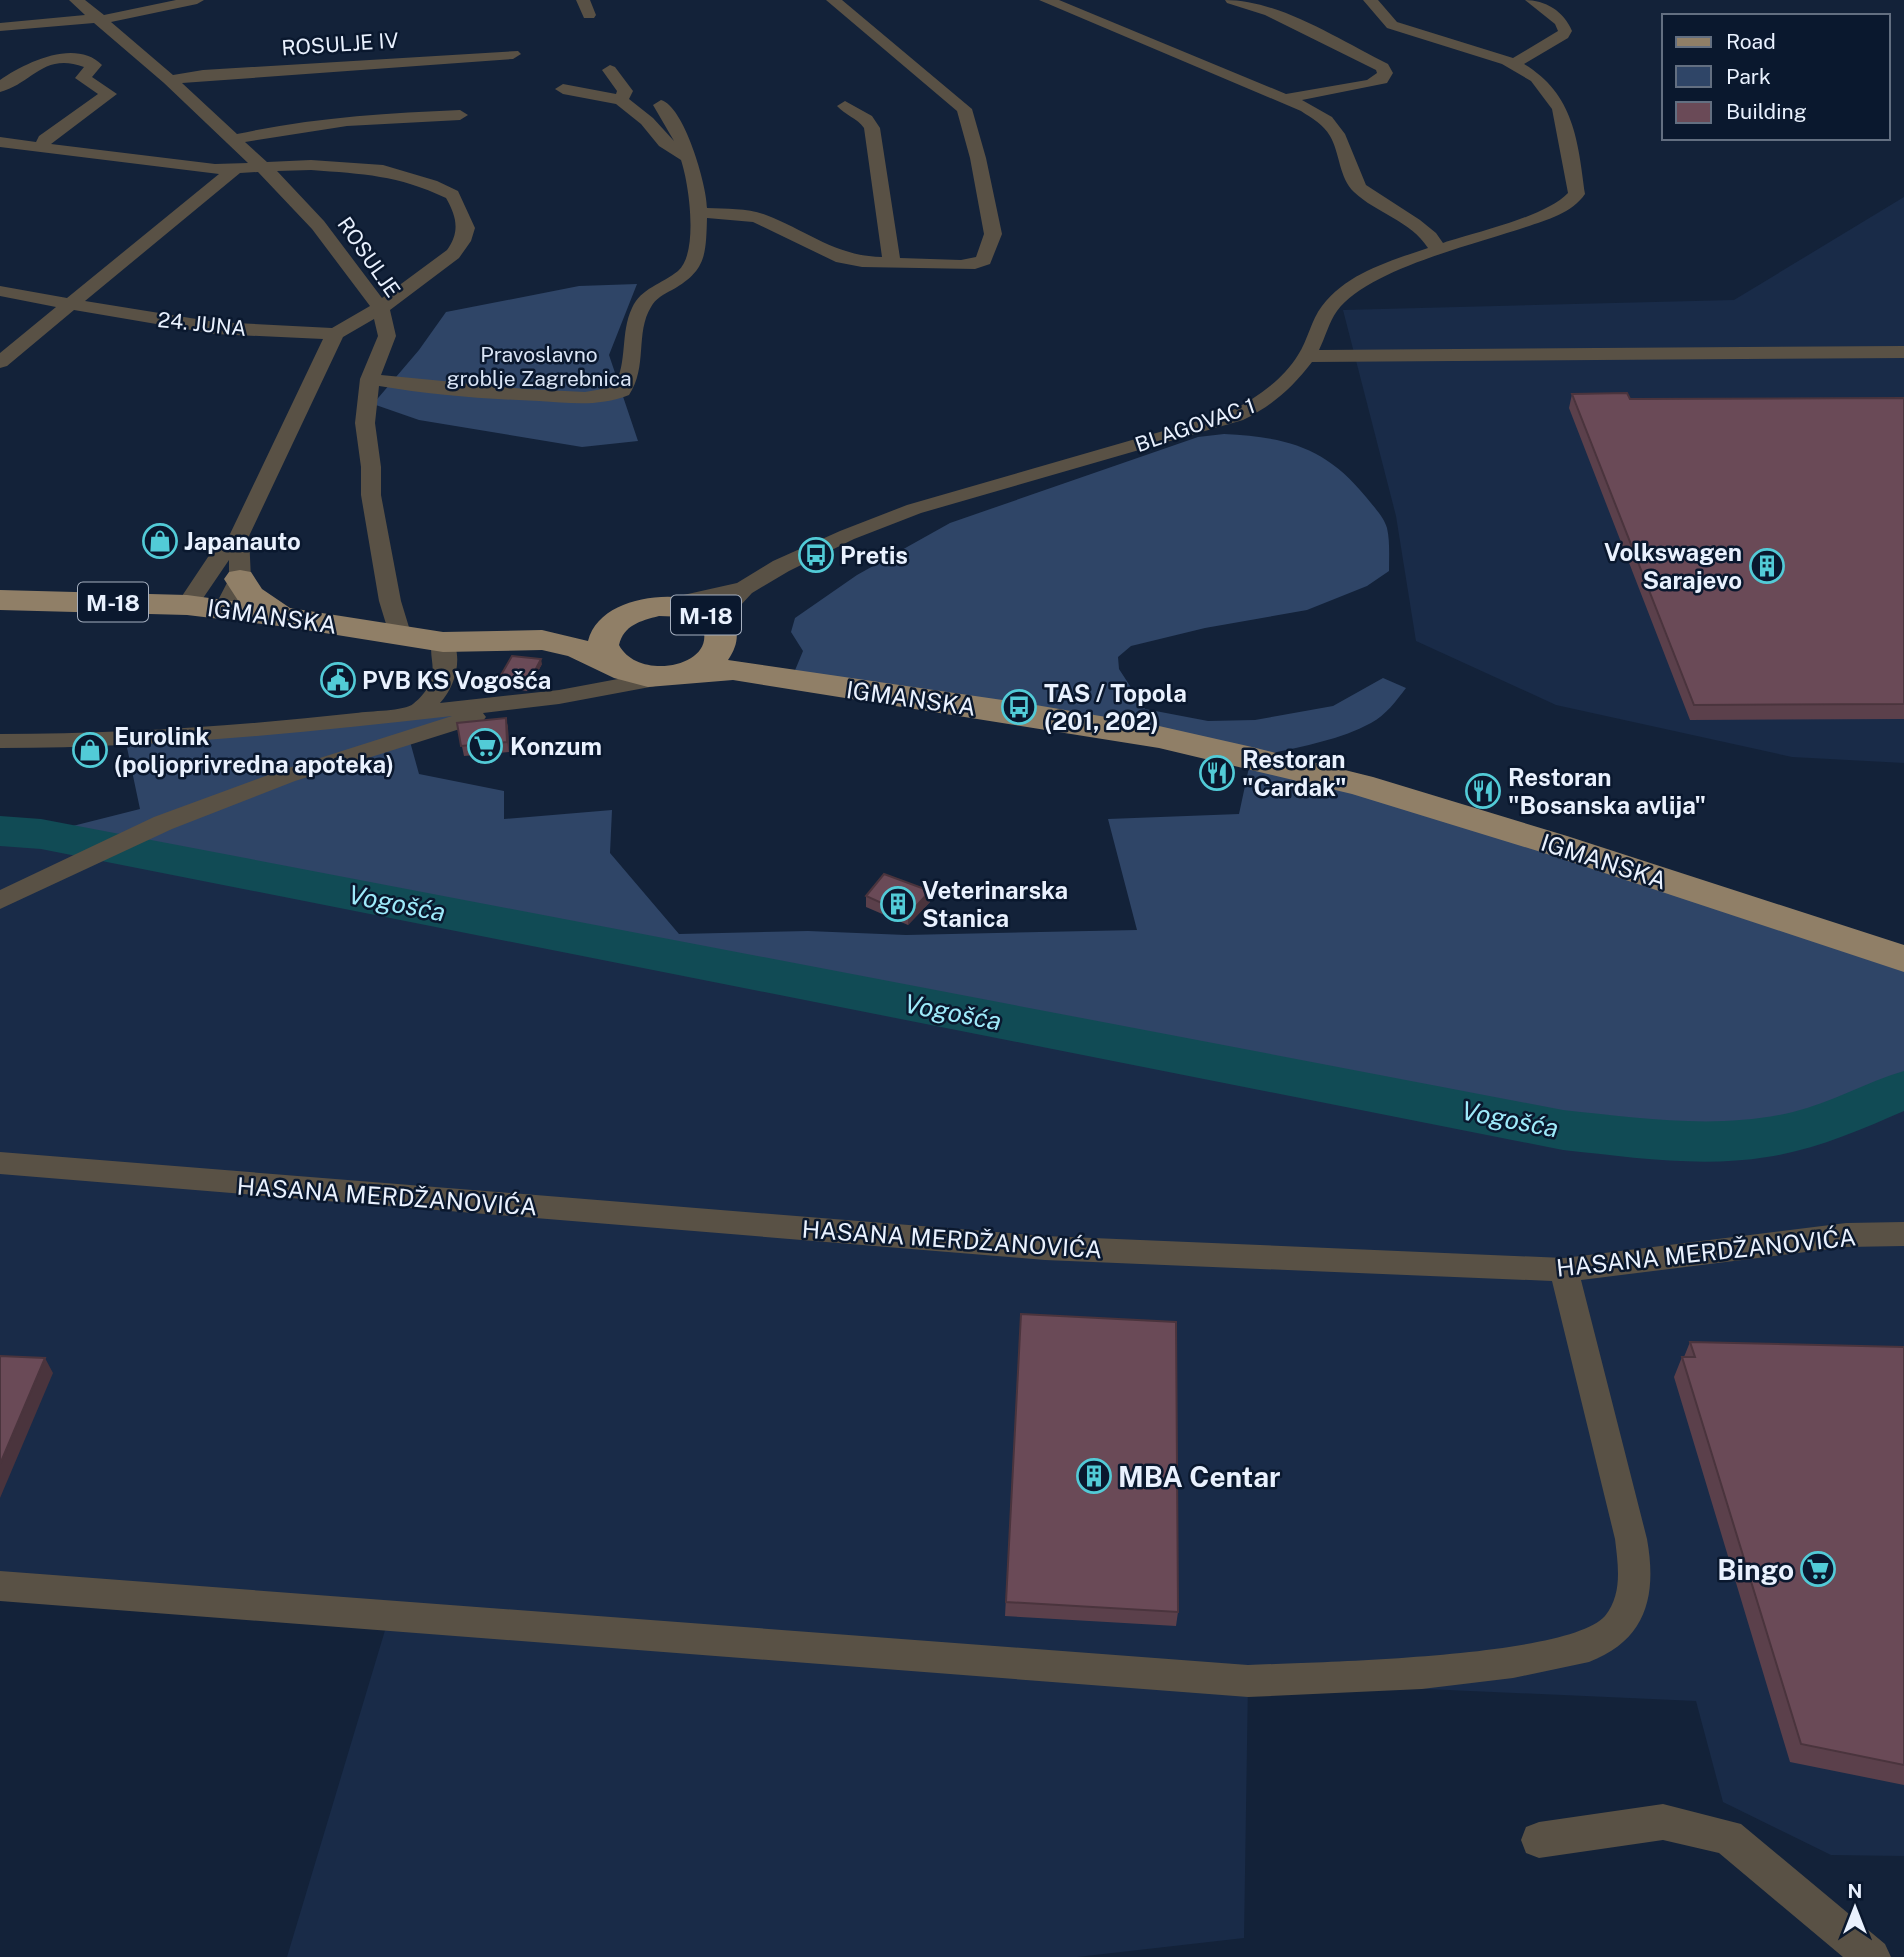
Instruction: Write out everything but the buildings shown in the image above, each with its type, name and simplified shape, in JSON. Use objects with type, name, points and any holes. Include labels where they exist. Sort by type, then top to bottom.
[{"type":"main road","points":[[240,579],[250,595],[281,616]]},
{"type":"main road","name":"IGMANSKA","points":[[0,600],[225,608],[401,636],[444,656],[542,640],[589,629],[620,618]]},
{"type":"main road","name":"M-18","points":[[609,674],[681,674],[716,655],[721,636],[701,612],[669,605],[643,608],[620,618]]},
{"type":"main road","points":[[609,674],[603,642],[608,629],[620,618]]},
{"type":"main road","name":"IGMANSKA","points":[[721,636],[729,654],[766,674]]},
{"type":"main road","name":"IGMANSKA","points":[[542,640],[597,654],[609,674]]},
{"type":"main road","name":"IGMANSKA","points":[[681,674],[733,670],[766,674],[1060,719],[1159,737],[1264,761],[1361,785],[1554,844],[1904,959]]},
{"type":"street","name":"ROSULJE","points":[[76,0],[236,139],[318,225],[380,308],[387,336],[370,379],[365,423],[371,467],[371,495],[390,601],[401,636]]},
{"type":"street","points":[[0,27],[100,19],[197,0]]},
{"type":"street","points":[[583,0],[589,15]]},
{"type":"street","points":[[701,213],[747,215],[842,258],[961,265],[984,260],[993,234],[978,158],[964,109],[833,0]]},
{"type":"street","points":[[1046,0],[1287,98],[1326,120],[1339,137],[1349,169],[1359,188],[1414,224],[1430,237],[1438,250]]},
{"type":"street","points":[[1232,0],[1270,12],[1285,22],[1383,67],[1385,73],[1381,80],[1370,84],[1287,98]]},
{"type":"street","name":"BLAGOVAC 1","points":[[721,636],[730,604],[744,588],[781,566],[846,534],[914,509],[1236,416],[1264,402],[1288,380],[1307,356],[1329,309],[1359,281],[1438,250],[1539,217],[1568,203],[1577,194],[1560,108],[1536,78],[1513,64],[1392,25],[1370,0]]},
{"type":"street","points":[[1513,64],[1563,35],[1565,31],[1561,22],[1532,0]]},
{"type":"street","name":"ROSULJE IV","points":[[170,80],[203,75],[513,54]]},
{"type":"street","points":[[0,87],[31,65],[45,61],[75,60],[94,65],[83,78],[108,94],[43,143]]},
{"type":"street","points":[[610,70],[625,91],[621,100]]},
{"type":"street","points":[[563,89],[621,100],[647,121],[665,143],[691,159]]},
{"type":"street","points":[[370,379],[419,387],[514,395],[595,397],[622,391],[631,365],[638,312],[651,295],[687,273],[695,264],[701,213],[691,159],[683,139],[661,105]]},
{"type":"street","points":[[845,106],[866,119],[872,128],[892,263]]},
{"type":"street","points":[[236,139],[337,123],[460,115]]},
{"type":"street","points":[[0,130],[38,135],[43,143]]},
{"type":"street","points":[[0,142],[43,143],[215,169],[323,165],[383,170],[413,177],[452,195],[462,213],[466,228],[462,241],[453,254],[380,308],[335,334],[239,536],[216,562],[187,605]]},
{"type":"street","points":[[0,362],[236,168]]},
{"type":"street","name":"24. JUNA","points":[[0,291],[215,328],[326,331],[335,334]]},
{"type":"street","points":[[1307,356],[1903,351]]},
{"type":"street","points":[[225,608],[240,579],[239,536]]},
{"type":"street","points":[[669,605],[744,588]]},
{"type":"street","points":[[419,711],[436,696],[445,683],[444,656]]},
{"type":"street","points":[[0,741],[83,741],[275,729],[559,697],[609,674]]},
{"type":"street","points":[[0,901],[163,823],[287,776],[524,701]]},
{"type":"street","name":"HASANA MERDŽANOVIĆA","points":[[0,1163],[1045,1248],[1564,1270],[1846,1235],[1904,1234]]},
{"type":"street","points":[[0,1586],[1248,1681],[1422,1673],[1513,1662],[1589,1646],[1616,1628],[1631,1603],[1636,1571],[1632,1539],[1564,1270]]},
{"type":"street","points":[[1539,1840],[1663,1822],[1728,1837],[1872,1957]]},
{"type":"shaded area","points":[[1904,197],[1904,763],[1792,757],[1556,705],[1416,641],[1396,516],[1343,310],[1734,300]]},
{"type":"shaded area","points":[[0,831],[41,834],[1563,1130],[1649,1138],[1793,1132],[1904,1090],[1904,1856],[1831,1855],[1723,1802],[1696,1701],[1248,1681],[1244,1938],[1077,1957],[287,1957],[389,1617],[0,1586]]},
{"type":"green space","name":"Pravoslavno groblje Zagrebnica","points":[[637,284],[609,355],[638,441],[582,447],[419,420],[373,404],[419,350],[446,312],[579,286]]},
{"type":"green space","points":[[1224,434],[1286,442],[1336,466],[1351,480],[1383,520],[1389,538],[1389,571],[1367,586],[1307,610],[1205,628],[1131,646],[1118,657],[1119,669],[1145,709],[1208,721],[1255,720],[1333,706],[1383,678],[1406,688],[1381,716],[1357,730],[1314,744],[1254,757],[1904,954],[1904,1090],[1821,1123],[1766,1137],[1679,1140],[1563,1130],[41,834],[140,809],[125,738],[509,703],[409,738],[419,774],[504,791],[504,819],[612,810],[610,853],[679,934],[808,931],[906,935],[1137,930],[1108,819],[1239,814],[1251,758],[791,680],[803,651],[791,632],[795,618],[857,575],[950,523],[1198,437]]},
{"type":"waterway","name":"Vogošća","points":[[0,831],[41,834],[1563,1130],[1679,1140],[1766,1137],[1821,1123],[1904,1090]]},
{"type":"place","name":"Japanauto","points":[[160,541]]},
{"type":"place","name":"Pretis","points":[[816,555]]},
{"type":"place","name":"Volkswagen Sarajevo","points":[[1767,566]]},
{"type":"place","name":"PVB KS Vogošća","points":[[338,680]]},
{"type":"place","name":"TAS / Topola (201, 202)","points":[[1019,707]]},
{"type":"place","name":"Konzum","points":[[485,746]]},
{"type":"place","name":"Eurolink (poljoprivredna apoteka)","points":[[90,750]]},
{"type":"place","name":"Restoran \"Cardak\"","points":[[1217,773]]},
{"type":"place","name":"Restoran \"Bosanska avlija\"","points":[[1483,791]]},
{"type":"place","name":"Veterinarska Stanica","points":[[898,904]]},
{"type":"place","name":"MBA Centar","points":[[1094,1476]]},
{"type":"place","name":"Bingo","points":[[1818,1569]]}]
